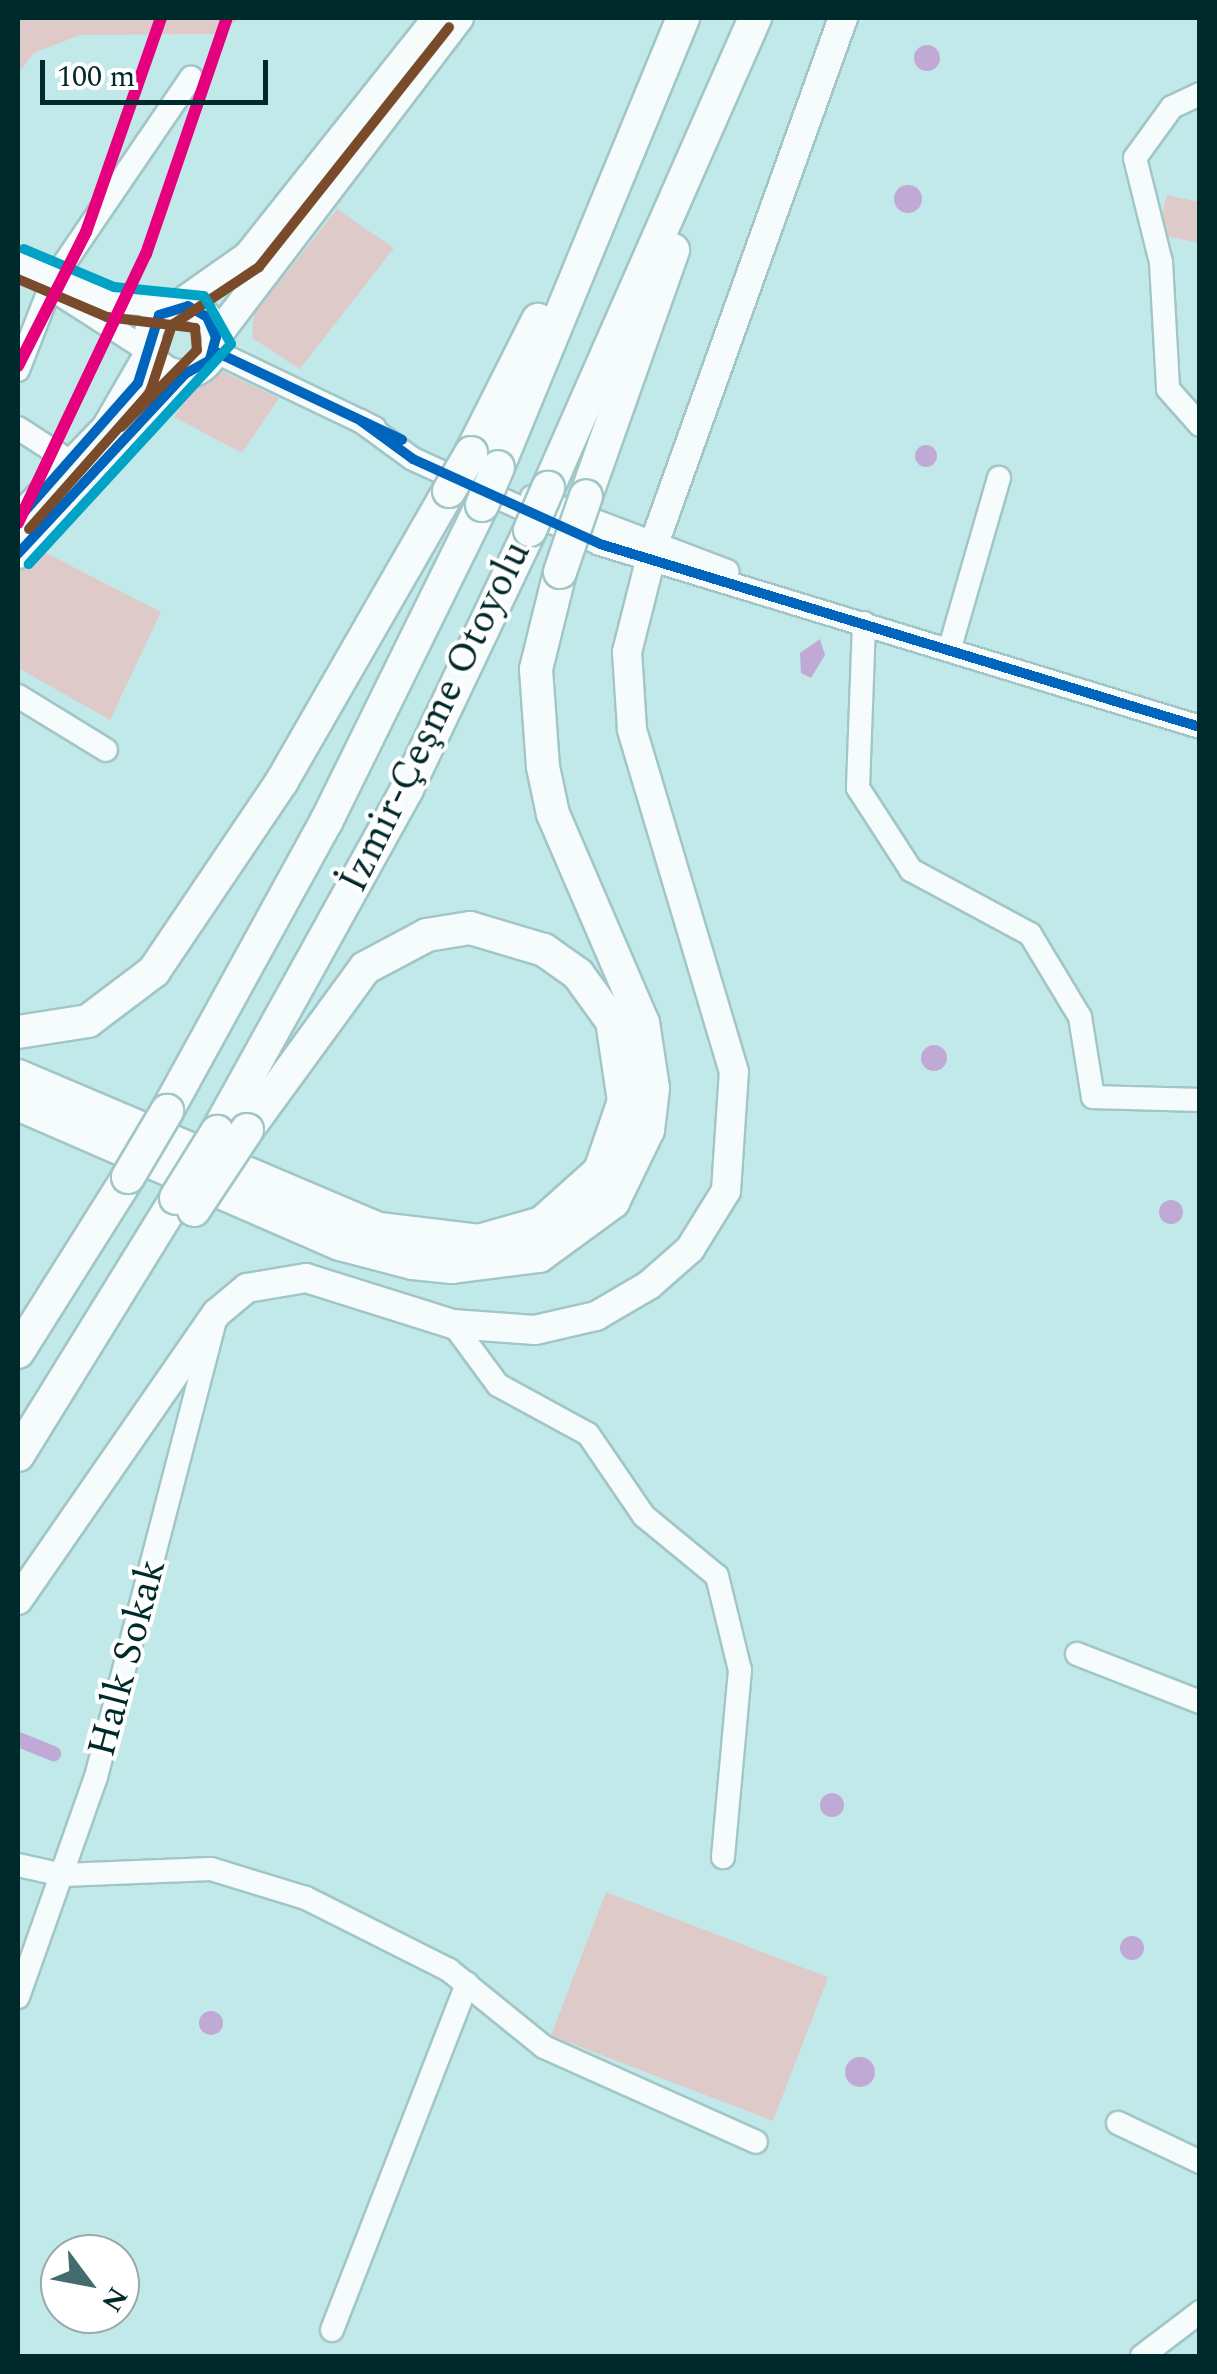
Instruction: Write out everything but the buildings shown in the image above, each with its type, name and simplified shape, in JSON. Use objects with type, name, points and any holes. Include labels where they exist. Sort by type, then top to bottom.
[{"type":"highway","points":[[18,1032],[88,1021],[154,971],[282,782],[449,491],[485,460],[683,18]]},
{"type":"highway","name":"İzmir-Çeşme Otoyolu","points":[[232,1131],[406,789],[530,530],[754,18]]},
{"type":"highway","points":[[18,1104],[340,1244],[413,1262],[452,1268],[539,1256],[612,1202],[648,1130],[653,1088],[643,1024],[552,814],[543,767],[536,669],[560,572],[586,496],[764,18]]},
{"type":"highway","name":"İzmir-Çeşme Otoyolu","points":[[18,1352],[167,1112],[326,822],[482,505],[485,460]]},
{"type":"highway","points":[[18,1076],[379,1229],[479,1240],[542,1224],[600,1172],[624,1101],[612,1021],[596,992],[544,950],[470,928],[428,936],[352,981],[232,1131],[184,1206],[18,1455]]},
{"type":"main road","points":[[18,519],[72,463],[138,383],[150,352],[152,322],[248,256],[437,18]]},
{"type":"main road","points":[[18,554],[215,344],[459,18]]},
{"type":"main road","points":[[18,1600],[216,1313],[262,1280],[288,1276],[454,1324],[535,1330],[596,1316],[690,1249],[726,1191],[734,1072],[628,704],[627,652],[653,552],[843,18]]},
{"type":"main road","points":[[176,306],[207,317],[215,344]]},
{"type":"main road","points":[[150,352],[167,371],[185,374]]},
{"type":"street","points":[[18,370],[51,285],[191,78]]},
{"type":"street","points":[[1200,94],[1172,108],[1135,158],[1161,262],[1168,389],[1200,426]]},
{"type":"street","points":[[18,262],[150,352]]},
{"type":"street","points":[[18,276],[110,302],[176,306]]},
{"type":"street","points":[[215,344],[360,421],[446,475],[813,606],[951,644],[1200,727]]},
{"type":"street","points":[[18,428],[72,463]]},
{"type":"street","points":[[951,644],[999,478]]},
{"type":"street","points":[[864,623],[858,788],[911,870],[1030,934],[1080,1017],[1093,1097],[1200,1100]]},
{"type":"street","points":[[18,696],[106,750]]},
{"type":"street","name":"Halk Sokak","points":[[18,1998],[63,1876],[216,1313]]},
{"type":"street","points":[[454,1324],[498,1385],[588,1434],[644,1516],[717,1576],[740,1670],[722,1857]]},
{"type":"street","points":[[1077,1654],[1200,1702]]},
{"type":"street","points":[[18,1865],[63,1876],[211,1869],[260,1881],[467,1983],[544,2047],[756,2142]]},
{"type":"street","points":[[332,2330],[467,1983]]},
{"type":"street","points":[[1118,2123],[1200,2162]]},
{"type":"street","points":[[1142,2356],[1200,2312]]},
{"type":"shaded area","points":[[18,18],[240,18],[218,34],[80,35],[34,53],[18,74]]},
{"type":"shaded area","points":[[927,45],[936,49],[940,58],[936,67],[927,71],[918,67],[914,58],[918,49]]},
{"type":"shaded area","points":[[908,185],[918,189],[922,199],[918,209],[908,213],[898,209],[894,199],[898,189]]},
{"type":"shaded area","points":[[1167,195],[1199,202],[1199,243],[1157,234]]},
{"type":"shaded area","points":[[337,209],[394,248],[300,369],[252,338],[254,314]]},
{"type":"shaded area","points":[[209,365],[279,398],[242,453],[174,417]]},
{"type":"shaded area","points":[[922,445],[930,445],[937,456],[930,467],[922,467],[915,460],[915,452]]},
{"type":"shaded area","points":[[38,549],[161,612],[110,720],[18,668],[18,569]]},
{"type":"shaded area","points":[[820,639],[825,655],[811,678],[801,673],[800,653]]},
{"type":"shaded area","points":[[934,1045],[943,1049],[947,1058],[943,1067],[934,1071],[925,1067],[921,1058],[925,1049]]},
{"type":"shaded area","points":[[1171,1200],[1183,1212],[1171,1224],[1159,1212]]},
{"type":"shaded area","points":[[832,1793],[844,1805],[832,1817],[820,1805]]},
{"type":"shaded area","points":[[606,1892],[828,1977],[773,2121],[551,2036]]},
{"type":"shaded area","points":[[1132,1936],[1144,1948],[1132,1960],[1120,1948]]},
{"type":"shaded area","points":[[211,2011],[220,2014],[220,2032],[211,2035],[202,2032],[199,2023],[202,2014]]},
{"type":"shaded area","points":[[860,2057],[874,2066],[875,2072],[866,2086],[860,2087],[846,2078],[845,2072],[854,2058]]},
{"type":"waterway","points":[[18,1739],[53,1753]]},
{"type":"transit line","points":[[18,366],[86,232],[161,18]]},
{"type":"transit line","points":[[18,523],[146,254],[227,18]]},
{"type":"transit line","points":[[29,529],[150,392],[172,325],[259,267],[449,27]]},
{"type":"transit line","points":[[24,249],[114,287],[204,296],[231,344],[29,564]]},
{"type":"transit line","points":[[18,279],[107,317],[195,328],[197,350],[121,427]]},
{"type":"transit line","points":[[18,519],[138,383],[159,315],[188,306],[207,317],[216,337],[210,360],[185,374],[18,554]]},
{"type":"transit line","points":[[214,351],[402,440]]},
{"type":"transit line","points":[[361,421],[413,459],[600,544],[1200,727]]}]
